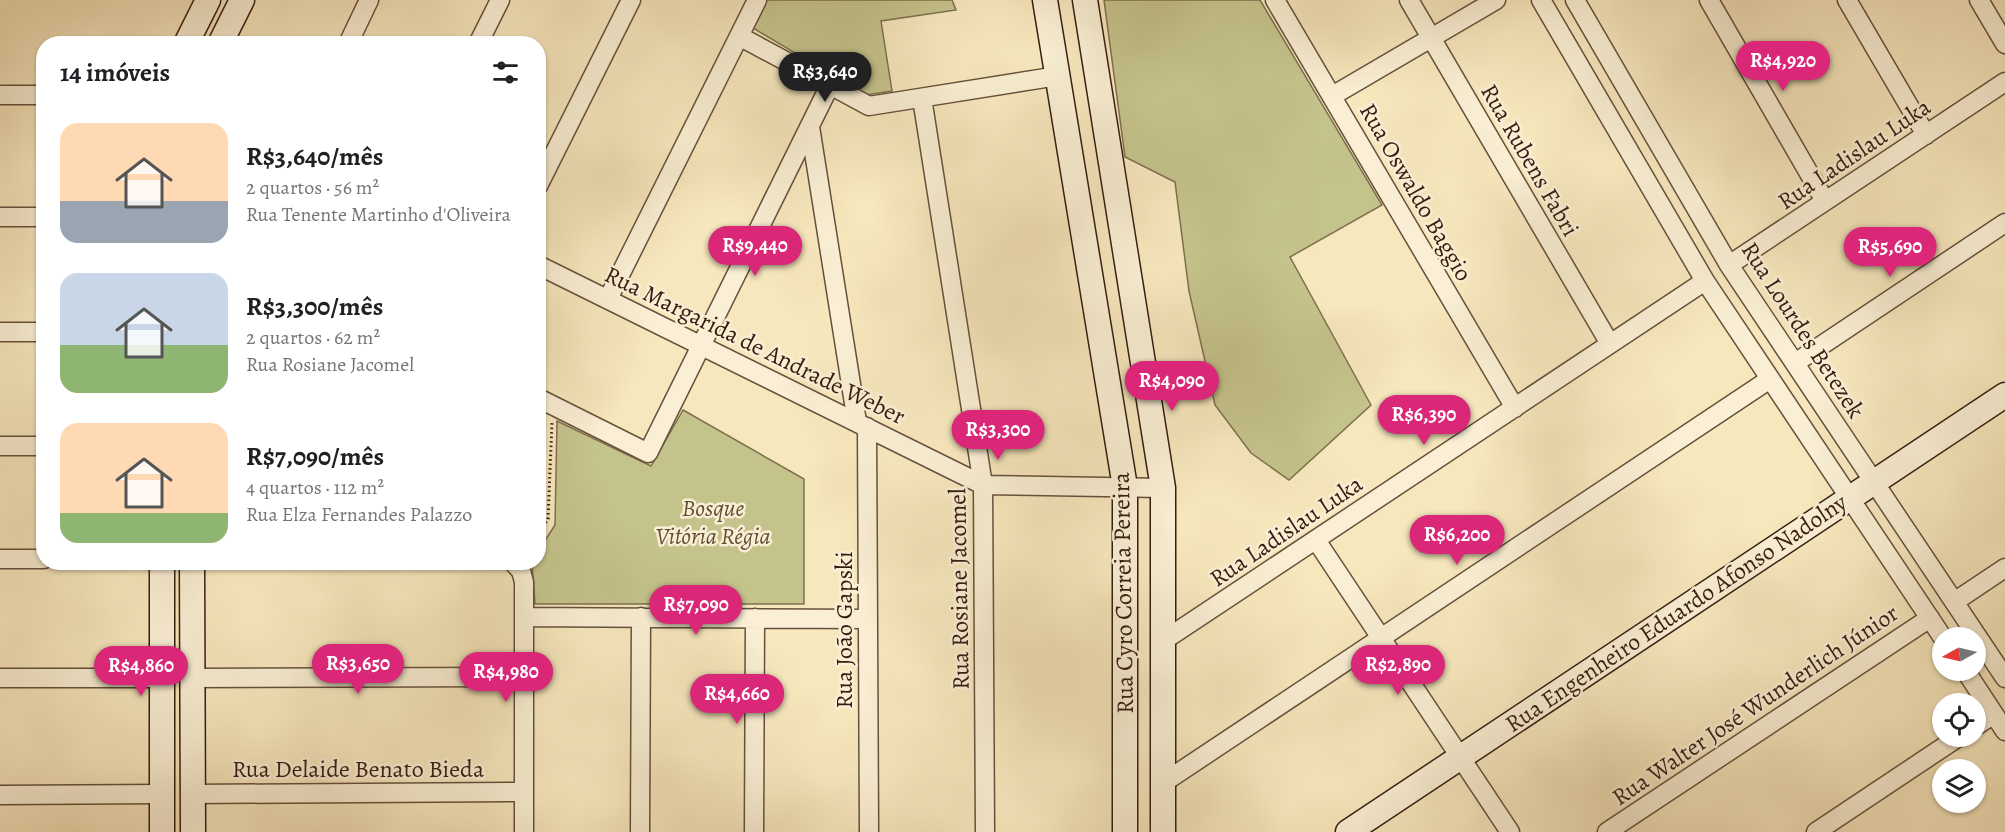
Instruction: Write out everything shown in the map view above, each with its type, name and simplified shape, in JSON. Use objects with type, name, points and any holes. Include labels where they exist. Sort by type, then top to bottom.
[{"type":"street","points":[[190,36],[208,0]]},
{"type":"street","points":[[224,36],[242,0]]},
{"type":"street","points":[[352,36],[369,0]]},
{"type":"street","points":[[482,36],[500,0]]},
{"type":"street","points":[[546,170],[631,0]]},
{"type":"street","points":[[608,299],[757,0]]},
{"type":"street","name":"Rua Cyro Correia Pereira","points":[[1045,0],[1125,487],[1125,832]]},
{"type":"street","name":"Rua Cyro Correia Pereira","points":[[1085,0],[1163,488],[1163,832]]},
{"type":"street","name":"Rua Oswaldo Baggio","points":[[1275,0],[1515,408]]},
{"type":"street","name":"Rua Rubens Fabri","points":[[1409,0],[1610,344]]},
{"type":"street","points":[[1332,96],[1496,0]]},
{"type":"street","points":[[1541,0],[1705,281],[1936,627]]},
{"type":"street","name":"Rua Lourdes Betezek","points":[[1575,0],[1730,265],[2005,678]]},
{"type":"street","points":[[1709,0],[1825,201]]},
{"type":"street","points":[[1847,0],[1926,135]]},
{"type":"street","points":[[1979,0],[2005,44]]},
{"type":"street","points":[[739,36],[869,106],[1058,76]]},
{"type":"street","name":"Rua Ladislau Luka","points":[[1730,265],[2005,82]]},
{"type":"street","points":[[546,402],[648,453],[830,86]]},
{"type":"street","points":[[0,95],[36,96]]},
{"type":"street","name":"Rua Rosiane Jacomel","points":[[922,98],[983,485],[985,832]]},
{"type":"street","name":"Rua João Gapski","points":[[810,127],[862,425],[868,619],[869,832]]},
{"type":"street","points":[[0,217],[36,217]]},
{"type":"street","points":[[1795,363],[2005,223]]},
{"type":"street","name":"Rua Margarida de Andrade Weber","points":[[546,269],[983,485],[1163,488]]},
{"type":"street","name":"Rua Ladislau Luka","points":[[1163,641],[1705,281]]},
{"type":"street","points":[[0,332],[36,332]]},
{"type":"street","points":[[1163,783],[1770,379]]},
{"type":"street","name":"Rua Engenheiro Eduardo Afonso Nadolny","points":[[1348,832],[2005,394]]},
{"type":"street","points":[[0,446],[36,446]]},
{"type":"street","points":[[1316,540],[1510,832]]},
{"type":"street","points":[[0,559],[36,559]]},
{"type":"street","points":[[1954,602],[2005,568]]},
{"type":"street","points":[[162,570],[162,832]]},
{"type":"street","points":[[192,570],[193,832]]},
{"type":"street","points":[[519,570],[524,577],[524,832]]},
{"type":"street","points":[[524,617],[868,619]]},
{"type":"street","points":[[640,832],[641,617]]},
{"type":"street","points":[[754,832],[755,618]]},
{"type":"street","name":"Rua Walter José Wunderlich Júnior","points":[[1607,832],[1930,618]]},
{"type":"street","points":[[192,678],[524,677]]},
{"type":"street","points":[[0,678],[162,678]]},
{"type":"street","points":[[1972,681],[2005,731]]},
{"type":"street","points":[[1986,719],[1994,714]]},
{"type":"street","points":[[1816,832],[1944,747]]},
{"type":"street","name":"Rua Delaide Benato Bieda","points":[[193,794],[524,792]]},
{"type":"street","points":[[0,795],[162,794]]},
{"type":"path","points":[[546,441],[548,519],[546,522]]},
{"type":"green space","points":[[767,0],[952,0],[956,10],[881,21],[892,91],[866,95],[753,28]]},
{"type":"green space","points":[[1104,0],[1260,0],[1382,205],[1290,257],[1371,405],[1289,480],[1251,453],[1215,405],[1189,291],[1175,182],[1125,157]]},
{"type":"green space","name":"Bosque Vitória Régia","points":[[683,410],[804,479],[804,604],[535,604],[533,570],[546,570],[546,539],[555,525],[557,421],[651,466]]}]
